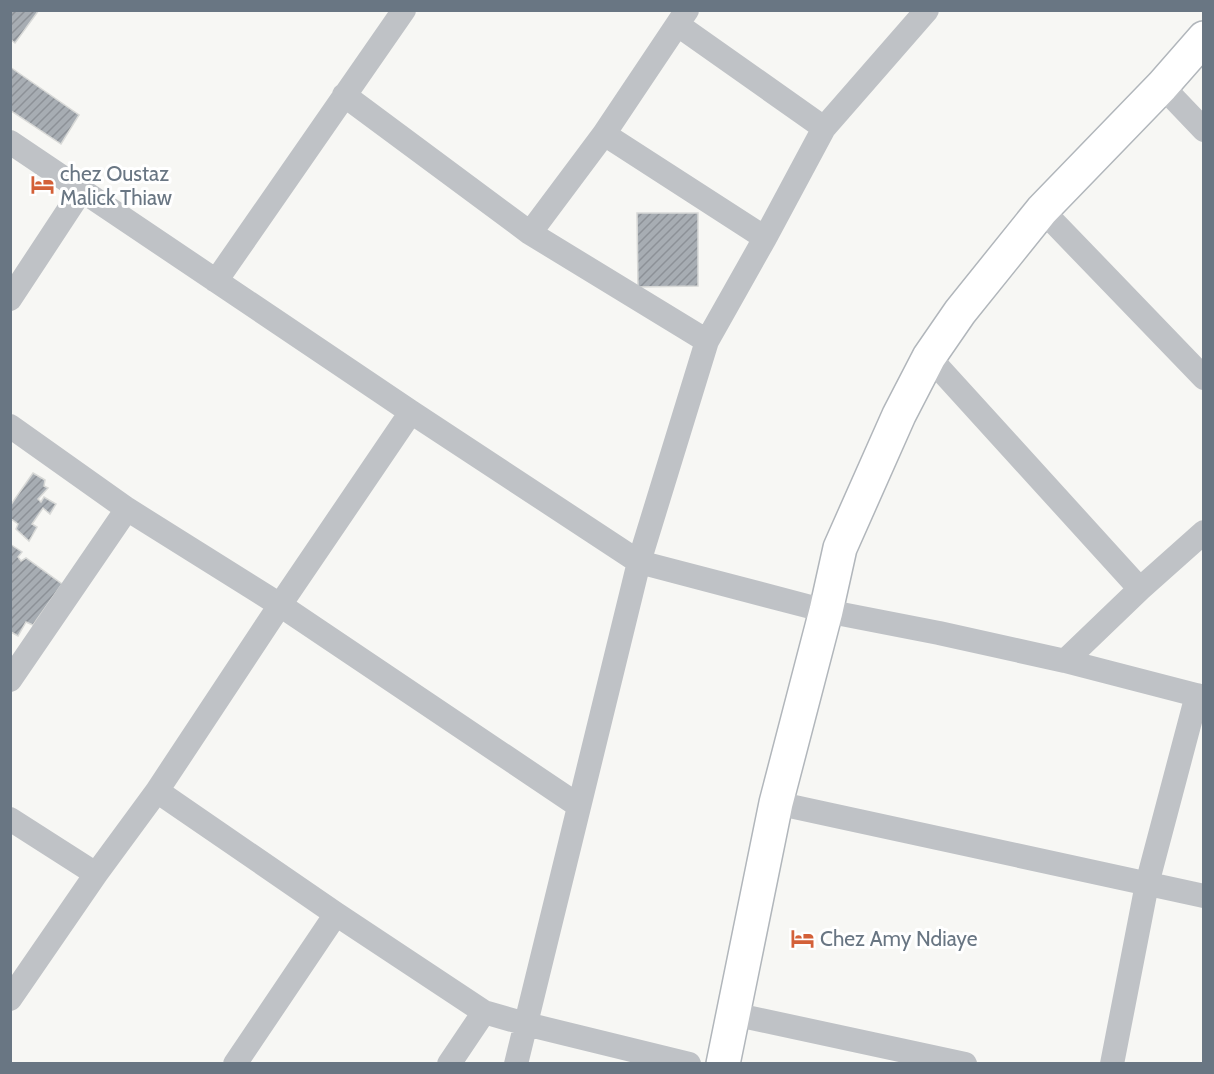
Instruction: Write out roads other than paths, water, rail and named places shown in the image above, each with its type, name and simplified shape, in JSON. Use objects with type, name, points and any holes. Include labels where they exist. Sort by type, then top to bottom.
[{"type":"main road","points":[[723,1064],[776,803],[840,548],[899,415],[929,357],[960,312],[1042,210],[1162,86],[1203,39]]},
{"type":"street","points":[[216,281],[404,10]]},
{"type":"street","points":[[516,1064],[639,562],[707,341],[824,128],[926,11]]},
{"type":"street","points":[[530,233],[604,134],[682,18],[824,128]]},
{"type":"street","points":[[1162,86],[1203,130]]},
{"type":"street","points":[[344,95],[530,233],[707,341]]},
{"type":"street","points":[[604,134],[765,238]]},
{"type":"street","points":[[10,142],[411,412],[639,562],[826,611],[1065,661],[1200,696],[1147,884],[1112,1064]]},
{"type":"street","points":[[10,299],[81,191]]},
{"type":"street","points":[[1042,210],[1203,378]]},
{"type":"street","points":[[929,357],[1140,589]]},
{"type":"street","points":[[10,999],[96,874],[158,791],[411,412]]},
{"type":"street","points":[[10,426],[127,509],[280,605],[579,806]]},
{"type":"street","points":[[10,680],[127,509]]},
{"type":"street","points":[[1065,661],[1203,532]]},
{"type":"street","points":[[158,791],[336,914],[484,1012],[689,1064]]},
{"type":"street","points":[[776,803],[1203,896]]},
{"type":"street","points":[[10,819],[96,874]]},
{"type":"street","points":[[235,1064],[336,914]]},
{"type":"street","points":[[449,1064],[484,1012]]},
{"type":"street","points":[[733,1014],[965,1064]]},
{"type":"place","name":"chez Oustaz Malick Thiaw","points":[[42,185]]},
{"type":"place","name":"Chez Amy Ndiaye","points":[[802,938]]}]
